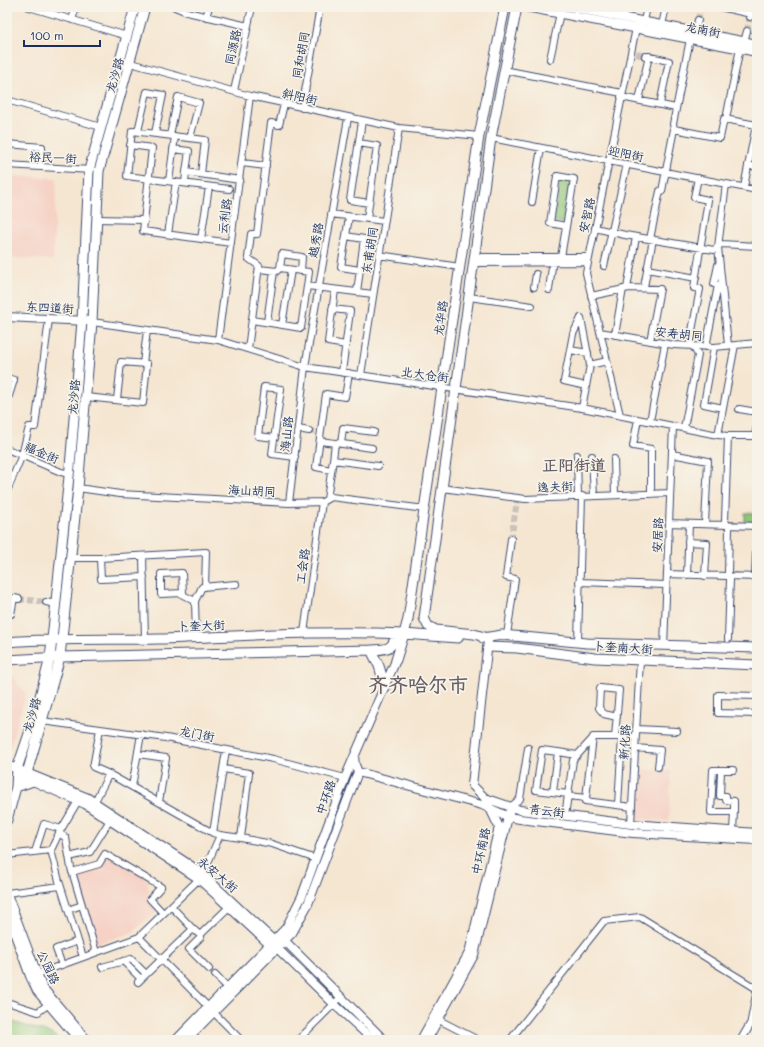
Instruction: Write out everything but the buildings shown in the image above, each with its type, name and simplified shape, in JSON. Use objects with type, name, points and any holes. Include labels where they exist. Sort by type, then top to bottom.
[{"type":"main road","name":"龙沙路","points":[[7,820],[16,787],[17,769],[34,719],[50,658],[51,603],[70,474],[82,321],[89,170],[135,7]]},
{"type":"main road","name":"龙沙路","points":[[16,787],[27,773],[60,657],[86,397],[92,322],[99,171],[145,7]]},
{"type":"main road","name":"龙华路","points":[[396,660],[400,634],[408,619],[479,136],[505,7]]},
{"type":"main road","points":[[488,643],[474,634],[436,630],[428,626],[424,618],[491,138],[517,7]]},
{"type":"main road","name":"龙南街","points":[[526,7],[636,28],[693,35],[742,45],[757,52]]},
{"type":"main road","name":"龙南街","points":[[573,7],[594,9],[662,25],[693,35]]},
{"type":"main road","name":"龙南街","points":[[742,45],[757,44]]},
{"type":"main road","name":"东四道街","points":[[7,317],[92,322]]},
{"type":"main road","name":"卜奎大街","points":[[7,642],[51,639],[145,639],[304,633],[400,634]]},
{"type":"main road","points":[[7,660],[60,657],[388,649],[392,646],[400,634],[473,639],[488,643]]},
{"type":"main road","name":"卜奎南大街","points":[[488,643],[502,635],[507,635],[578,642],[757,648]]},
{"type":"main road","name":"卜奎南大街","points":[[488,643],[595,658],[757,665]]},
{"type":"main road","name":"中环南路","points":[[427,1040],[436,1018],[469,953],[499,826],[485,798],[472,785],[488,643]]},
{"type":"main road","points":[[371,650],[379,666],[384,686]]},
{"type":"main road","name":"中环路","points":[[274,944],[286,928],[302,896],[345,778],[396,660]]},
{"type":"main road","points":[[354,756],[354,765],[358,772]]},
{"type":"main road","name":"永安大街","points":[[7,765],[88,798],[201,877],[274,944],[334,1004],[373,1040]]},
{"type":"main road","name":"中环路","points":[[285,941],[292,933],[308,904],[358,772]]},
{"type":"main road","name":"青云街","points":[[358,772],[482,805],[509,817],[633,832],[757,840]]},
{"type":"main road","points":[[16,787],[33,781]]},
{"type":"main road","name":"永安大街","points":[[33,781],[78,800],[201,877],[229,907],[274,944]]},
{"type":"main road","name":"青云街","points":[[485,798],[520,810],[565,816],[631,824],[757,832]]},
{"type":"main road","name":"中环南路","points":[[421,1040],[474,955],[509,817],[510,807]]},
{"type":"main road","name":"公园路","points":[[7,894],[33,975]]},
{"type":"main road","name":"公园路","points":[[7,913],[33,975],[79,1040]]},
{"type":"main road","points":[[186,1040],[228,988],[274,944],[285,941],[384,1040]]},
{"type":"main road","points":[[176,1040],[211,1010],[274,944]]},
{"type":"main road","name":"公园路","points":[[51,1002],[87,1040]]},
{"type":"street","points":[[29,7],[38,8],[72,20],[127,36]]},
{"type":"street","points":[[72,20],[76,7]]},
{"type":"street","points":[[175,7],[206,17],[248,26]]},
{"type":"street","points":[[206,17],[209,7]]},
{"type":"street","name":"同源路","points":[[234,91],[252,7]]},
{"type":"street","name":"同和胡同","points":[[302,108],[320,7]]},
{"type":"street","points":[[636,28],[644,21],[647,7]]},
{"type":"street","points":[[662,25],[666,7]]},
{"type":"street","points":[[720,7],[750,14],[750,17]]},
{"type":"street","points":[[550,59],[560,13]]},
{"type":"street","points":[[644,288],[660,191],[662,192],[674,129],[673,124],[676,108],[693,35],[698,20]]},
{"type":"street","name":"安智路","points":[[620,415],[586,273],[622,95],[633,53],[636,28]]},
{"type":"street","points":[[674,129],[720,138],[724,118],[726,119],[742,45],[747,31]]},
{"type":"street","points":[[639,100],[647,56],[669,61],[660,104]]},
{"type":"street","name":"斜阳街","points":[[120,60],[250,96],[362,121],[399,128],[479,136]]},
{"type":"street","points":[[504,70],[676,108]]},
{"type":"street","points":[[138,132],[147,92],[163,95],[155,133]]},
{"type":"street","name":"云利路","points":[[218,340],[250,96]]},
{"type":"street","points":[[168,234],[172,182],[173,135],[178,98],[199,103],[190,138]]},
{"type":"street","points":[[7,100],[101,127]]},
{"type":"street","points":[[248,349],[259,269],[259,266],[248,258],[251,234],[257,234],[271,123],[279,124],[284,104]]},
{"type":"street","name":"越秀路","points":[[305,367],[348,118]]},
{"type":"street","points":[[726,119],[756,125],[754,146],[748,165],[744,187]]},
{"type":"street","points":[[362,121],[350,200],[369,203]]},
{"type":"street","name":"东甫胡同","points":[[360,375],[399,128]]},
{"type":"street","points":[[201,174],[205,140],[132,131],[127,176],[229,189]]},
{"type":"street","name":"迎阳街","points":[[491,138],[757,190]]},
{"type":"street","points":[[359,143],[377,146],[366,219]]},
{"type":"street","points":[[7,144],[42,147],[41,167]]},
{"type":"street","points":[[130,145],[152,148],[143,231],[231,243]]},
{"type":"street","points":[[532,202],[541,148]]},
{"type":"street","points":[[173,149],[189,151],[185,183]]},
{"type":"street","points":[[242,163],[266,166]]},
{"type":"street","points":[[604,266],[627,164]]},
{"type":"street","points":[[748,165],[757,167]]},
{"type":"street","name":"裕民一街","points":[[7,166],[99,171]]},
{"type":"street","points":[[186,172],[240,180]]},
{"type":"street","points":[[201,239],[210,175]]},
{"type":"street","points":[[561,257],[574,179],[557,176],[550,223],[566,226]]},
{"type":"street","points":[[684,428],[698,355],[690,341],[700,289],[694,288],[708,200],[694,197],[698,178]]},
{"type":"street","points":[[718,435],[731,345],[718,247],[726,184]]},
{"type":"street","points":[[331,214],[384,221]]},
{"type":"street","points":[[349,217],[341,267],[360,270]]},
{"type":"street","points":[[97,218],[144,220]]},
{"type":"street","points":[[595,228],[636,237],[714,250],[721,244],[757,246]]},
{"type":"street","points":[[346,236],[364,239],[357,292]]},
{"type":"street","points":[[615,335],[636,237]]},
{"type":"street","points":[[267,322],[277,270],[282,254],[302,257],[301,271]]},
{"type":"street","points":[[379,255],[460,267]]},
{"type":"street","points":[[552,260],[561,257],[588,260]]},
{"type":"street","points":[[706,347],[718,285],[714,284],[719,258]]},
{"type":"street","points":[[474,260],[588,260]]},
{"type":"street","points":[[549,290],[552,260]]},
{"type":"street","points":[[252,320],[301,328],[309,272],[259,269]]},
{"type":"street","points":[[647,269],[696,278]]},
{"type":"street","points":[[282,325],[290,270]]},
{"type":"street","points":[[534,287],[536,274]]},
{"type":"street","points":[[307,286],[373,294]]},
{"type":"street","points":[[591,296],[625,289],[660,289],[650,341]]},
{"type":"street","points":[[335,290],[328,342],[346,345]]},
{"type":"street","points":[[469,297],[532,306]]},
{"type":"street","points":[[331,470],[316,467],[320,440],[319,432],[326,394],[345,397],[346,345],[350,311],[332,309]]},
{"type":"street","points":[[582,408],[590,365],[581,318],[573,334],[564,381],[586,386]]},
{"type":"street","points":[[7,491],[22,455],[29,426],[36,427],[49,319]]},
{"type":"street","name":"北大仓街","points":[[92,322],[218,340],[305,367],[582,408],[718,435],[756,436]]},
{"type":"street","points":[[143,364],[147,330]]},
{"type":"street","name":"安寿胡同","points":[[600,332],[665,344],[706,347],[757,343]]},
{"type":"street","points":[[650,421],[665,344]]},
{"type":"street","points":[[714,347],[704,404],[723,408]]},
{"type":"street","points":[[570,350],[588,353]]},
{"type":"street","points":[[590,365],[607,361]]},
{"type":"street","points":[[86,397],[143,403],[147,364],[120,362],[117,400]]},
{"type":"street","name":"海山路","points":[[289,503],[305,367]]},
{"type":"street","points":[[7,378],[14,380],[7,402]]},
{"type":"street","points":[[274,438],[258,436],[264,387],[280,389],[274,438],[272,454],[294,457]]},
{"type":"street","points":[[739,409],[757,412]]},
{"type":"street","points":[[638,419],[634,446],[651,449],[651,494]]},
{"type":"street","name":"安居路","points":[[664,646],[673,426]]},
{"type":"street","points":[[756,436],[757,426]]},
{"type":"street","name":"工会路","points":[[304,633],[325,500],[333,460],[343,428],[374,432]]},
{"type":"street","points":[[298,429],[309,431]]},
{"type":"street","points":[[728,436],[725,521],[729,528],[728,573],[730,579],[728,639]]},
{"type":"street","points":[[320,440],[372,448]]},
{"type":"street","name":"福金街","points":[[7,449],[61,472],[70,474]]},
{"type":"street","points":[[672,454],[708,461],[705,524]]},
{"type":"street","points":[[577,455],[580,496],[578,642]]},
{"type":"street","points":[[592,456],[594,496]]},
{"type":"street","points":[[614,459],[615,495]]},
{"type":"street","points":[[333,460],[378,466]]},
{"type":"street","name":"海山胡同","points":[[78,488],[120,494],[289,503],[325,500],[330,497],[425,509]]},
{"type":"street","name":"逸夫街","points":[[442,488],[517,499],[670,493]]},
{"type":"street","points":[[667,574],[756,577],[757,526],[669,523]]},
{"type":"street","points":[[687,575],[689,524]]},
{"type":"street","points":[[507,635],[516,578],[506,577],[512,539]]},
{"type":"street","points":[[688,542],[707,543],[705,576]]},
{"type":"street","points":[[70,558],[100,558],[206,552],[205,587]]},
{"type":"street","points":[[143,556],[145,639]]},
{"type":"street","points":[[100,558],[101,578],[144,577]]},
{"type":"street","points":[[183,593],[161,594],[161,574],[182,573],[183,593],[183,595],[195,601]]},
{"type":"street","points":[[579,582],[666,585]]},
{"type":"street","points":[[196,637],[195,601],[202,587],[236,584]]},
{"type":"street","points":[[11,614],[14,598],[19,599]]},
{"type":"street","name":"新化路","points":[[631,824],[640,660]]},
{"type":"street","points":[[617,717],[604,714],[599,708],[600,688],[619,690],[617,717],[618,805]]},
{"type":"street","points":[[757,696],[718,695],[718,713],[757,714]]},
{"type":"street","name":"龙门街","points":[[42,721],[166,738],[273,759],[345,778]]},
{"type":"street","points":[[100,729],[93,767],[109,774],[213,833],[272,844],[316,859]]},
{"type":"street","points":[[636,729],[677,731]]},
{"type":"street","points":[[132,787],[141,734]]},
{"type":"street","points":[[593,737],[635,737]]},
{"type":"street","points":[[565,816],[573,760],[593,737]]},
{"type":"street","points":[[593,737],[585,801],[632,807]]},
{"type":"street","points":[[510,807],[520,798],[528,748]]},
{"type":"street","points":[[635,748],[660,750],[658,767]]},
{"type":"street","points":[[213,833],[226,750]]},
{"type":"street","points":[[578,755],[542,750],[536,790],[586,798]]},
{"type":"street","points":[[553,792],[558,752]]},
{"type":"street","points":[[138,754],[166,758],[159,802]]},
{"type":"street","points":[[223,769],[249,772],[241,838]]},
{"type":"street","points":[[733,770],[713,770],[711,812],[734,812]]},
{"type":"street","points":[[720,796],[721,770]]},
{"type":"street","points":[[94,803],[109,774]]},
{"type":"street","points":[[712,796],[726,796],[726,800],[734,801],[733,831]]},
{"type":"street","points":[[78,800],[51,850],[60,886],[83,957]]},
{"type":"street","points":[[69,857],[90,852],[110,820]]},
{"type":"street","points":[[35,852],[44,824],[60,831],[66,838],[72,872],[96,952]]},
{"type":"street","points":[[33,975],[139,937],[201,877],[220,835]]},
{"type":"street","points":[[7,855],[51,850]]},
{"type":"street","points":[[72,872],[99,864],[105,854],[161,887],[150,899],[163,913]]},
{"type":"street","points":[[7,894],[60,886]]},
{"type":"street","points":[[68,910],[82,905]]},
{"type":"street","points":[[171,906],[200,935]]},
{"type":"street","points":[[209,969],[189,949],[201,937],[200,935],[229,907]]},
{"type":"street","points":[[510,1040],[604,920],[640,917],[757,988]]},
{"type":"street","points":[[123,961],[139,981],[193,929]]},
{"type":"street","points":[[139,937],[241,1040]]},
{"type":"street","points":[[62,965],[56,949],[78,941]]},
{"type":"street","points":[[102,967],[131,959],[146,974]]},
{"type":"street","points":[[215,975],[228,988]]},
{"type":"street","points":[[741,1040],[755,1018],[757,992]]},
{"type":"street","points":[[298,1040],[342,997]]},
{"type":"street","points":[[7,1002],[38,1012],[51,1002]]},
{"type":"street","points":[[436,1018],[478,1040]]},
{"type":"shaded area","points":[[7,176],[57,178],[53,260],[7,258]]},
{"type":"shaded area","points":[[7,673],[10,673],[26,694],[9,750],[7,751]]},
{"type":"shaded area","points":[[636,769],[671,771],[669,821],[634,819]]},
{"type":"shaded area","points":[[106,855],[148,880],[149,900],[159,910],[131,933],[96,944],[74,872],[100,864]]},
{"type":"green space","points":[[561,178],[572,180],[565,223],[553,221]]},
{"type":"green space","points":[[745,513],[757,513],[757,522],[745,522]]},
{"type":"green space","points":[[7,1020],[52,1034],[60,1040],[7,1040]]},
{"type":"tunnel","points":[[698,20],[701,7]]},
{"type":"tunnel","points":[[747,31],[750,17]]},
{"type":"tunnel","points":[[636,54],[645,56]]},
{"type":"tunnel","points":[[309,431],[318,432]]},
{"type":"tunnel","points":[[511,539],[517,501]]},
{"type":"tunnel","points":[[19,599],[46,602]]},
{"type":"district","name":"正阳街道","points":[[574,464]]},
{"type":"district","name":"齐齐哈尔市","points":[[418,684]]}]
